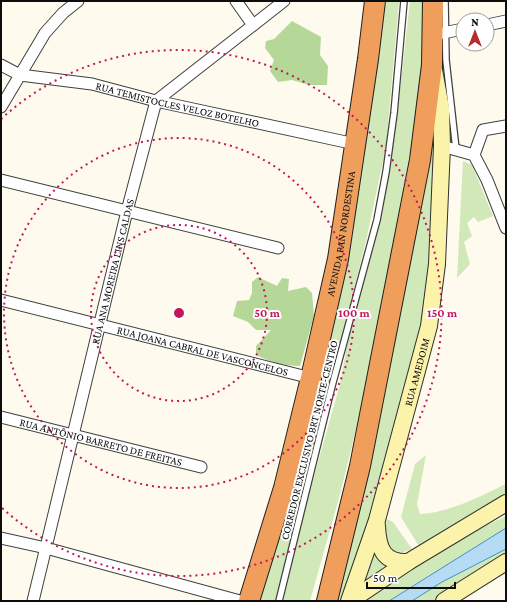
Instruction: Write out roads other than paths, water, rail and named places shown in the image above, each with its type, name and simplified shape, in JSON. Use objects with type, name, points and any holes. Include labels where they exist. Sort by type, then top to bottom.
[{"type":"highway","name":"AVENIDA PAN NORDESTINA","points":[[249,601],[284,488],[338,259],[375,1]]},
{"type":"highway","points":[[327,601],[360,466],[420,160],[432,65],[439,34],[433,1]]},
{"type":"main road","name":"RUA AMEDOIM","points":[[350,601],[377,520],[429,326],[449,147],[432,65]]},
{"type":"main road","points":[[350,601],[408,562],[506,503]]},
{"type":"main road","points":[[377,520],[378,541],[385,555],[390,560],[408,562]]},
{"type":"main road","points":[[444,601],[506,562]]},
{"type":"street","points":[[1,107],[45,33],[63,13],[78,1]]},
{"type":"street","points":[[236,1],[253,25]]},
{"type":"street","points":[[156,101],[284,1]]},
{"type":"street","points":[[495,23],[506,21]]},
{"type":"street","points":[[439,34],[455,31]]},
{"type":"street","name":"RUA TEMISTOCLES VELOZ BOTELHO","points":[[1,65],[20,75],[92,84],[156,101],[355,144]]},
{"type":"street","name":"RUA ANA MOREIRA LINS CALDAS","points":[[33,601],[127,211],[156,101]]},
{"type":"street","points":[[474,156],[483,130],[506,126]]},
{"type":"street","points":[[449,147],[474,156],[487,180],[506,228]]},
{"type":"street","points":[[1,180],[278,248]]},
{"type":"street","name":"RUA JOANA CABRAL DE VASCONCELOS","points":[[1,300],[311,378]]},
{"type":"street","name":"RUA ANTÔNIO BARRETO DE FREITAS","points":[[1,417],[201,467]]},
{"type":"street","points":[[1,538],[46,548],[240,601]]},
{"type":"lane","name":"CORREDOR EXCLUSIVO BRT NORTE-CENTRO","points":[[278,601],[332,386],[377,220],[386,172],[394,113],[404,1]]},
{"type":"lane","points":[[445,1],[439,34],[449,147]]},
{"type":"water","points":[[506,528],[506,549],[442,582],[412,601],[389,601]]}]
